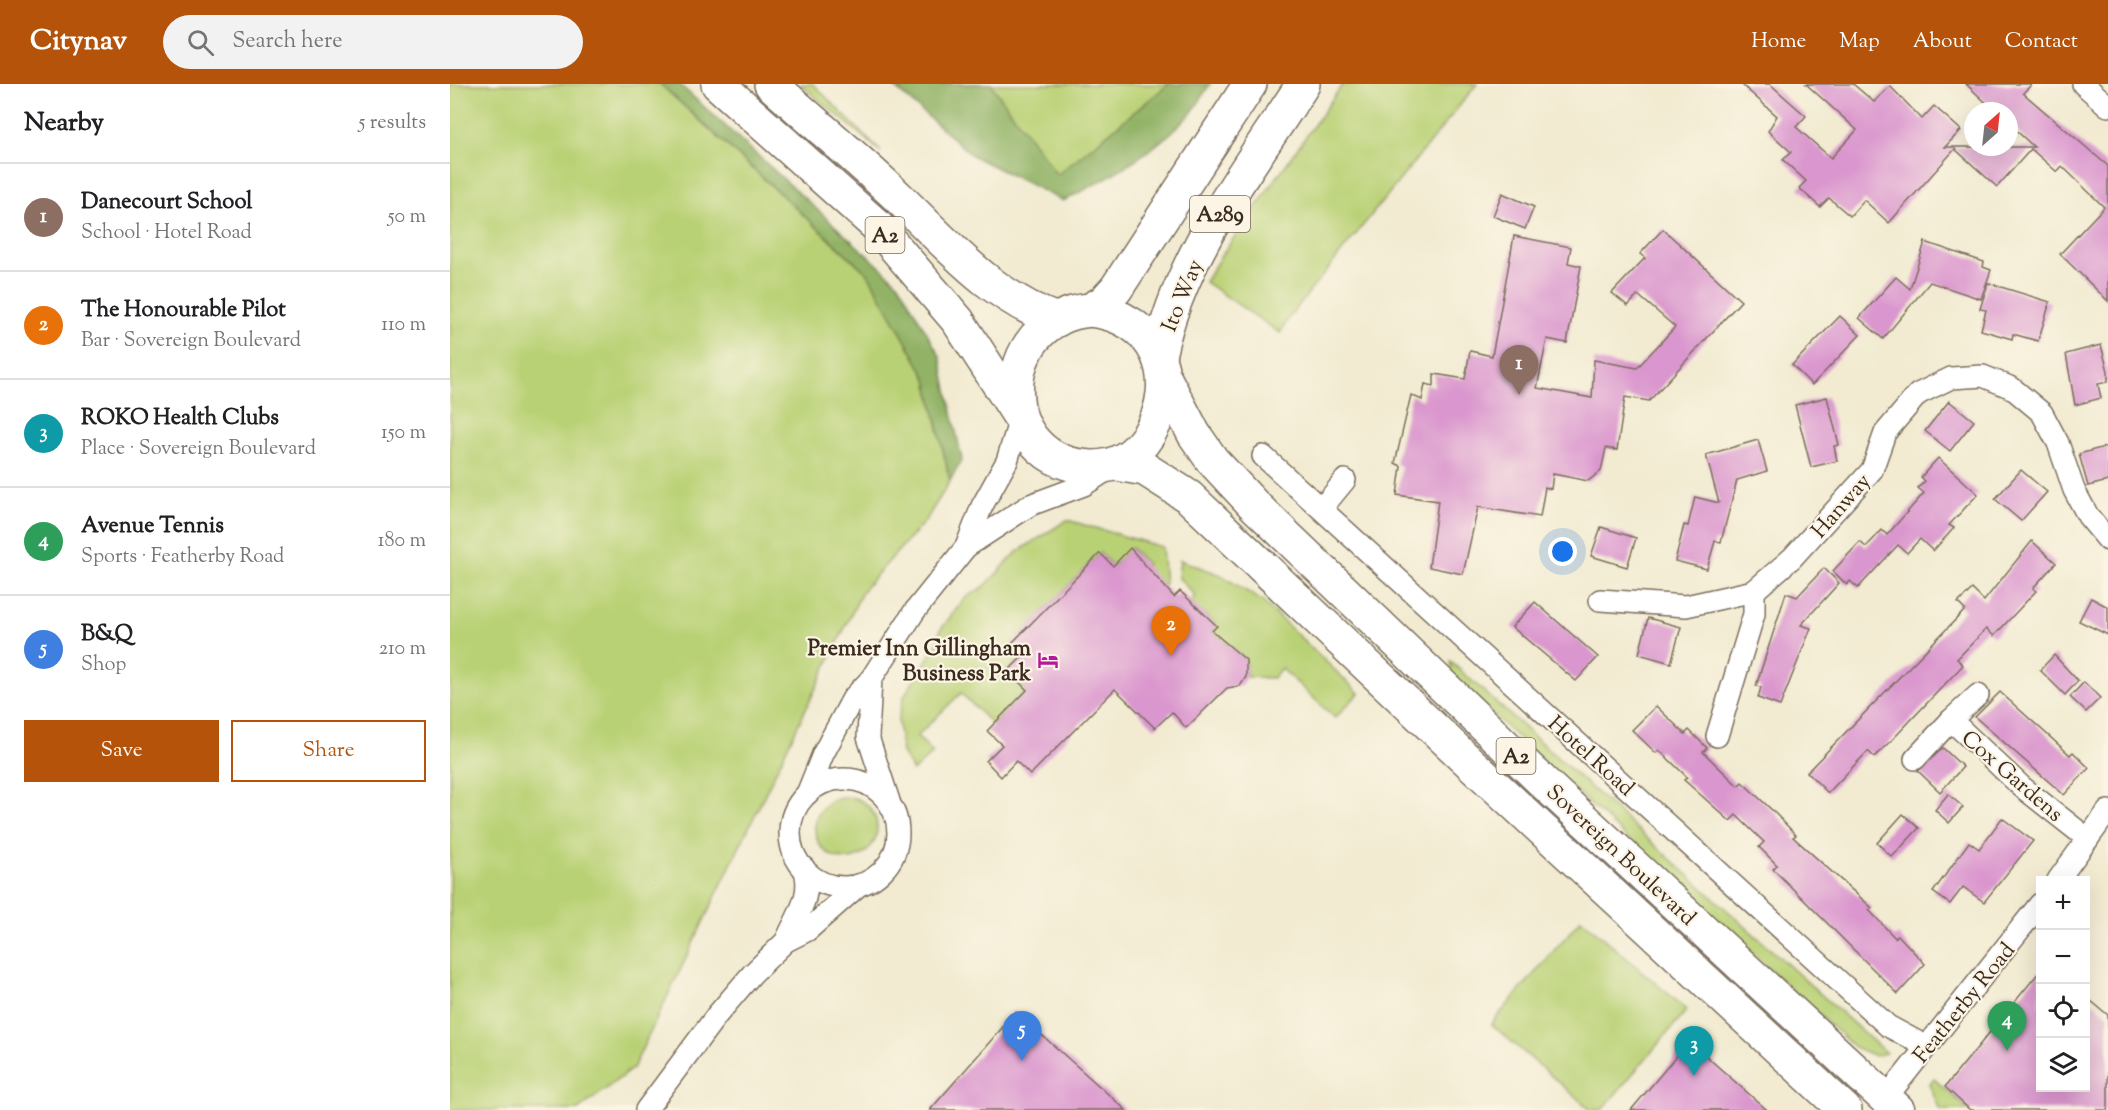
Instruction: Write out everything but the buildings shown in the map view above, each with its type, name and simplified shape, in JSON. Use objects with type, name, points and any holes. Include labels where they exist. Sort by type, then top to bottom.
[{"type":"main road","name":"A2","points":[[718,84],[876,225],[958,321],[1019,418]]},
{"type":"main road","name":"A2","points":[[771,84],[897,196],[969,267],[1028,308],[1057,320]]},
{"type":"main road","name":"A289","points":[[1090,310],[1104,302],[1116,289],[1250,84]]},
{"type":"main road","name":"Ito Way","points":[[1162,366],[1173,303],[1190,266],[1303,84]]},
{"type":"main road","points":[[1090,310],[1129,322],[1147,338],[1162,366],[1162,399],[1152,430],[1136,451],[1117,464],[1083,466],[1055,458],[1039,446],[1019,418],[1016,390],[1022,360],[1036,337],[1057,320],[1074,313],[1090,310]]},
{"type":"main road","name":"Sovereign Boulevard","points":[[1162,366],[1207,453],[1254,505],[1542,781],[1892,1104]]},
{"type":"main road","name":"Sovereign Boulevard","points":[[1117,464],[1145,469],[1190,497],[1465,758],[1845,1110]]},
{"type":"street","points":[[2083,84],[2108,106]]},
{"type":"street","name":"Hanway","points":[[1600,600],[1686,606],[1754,591],[1792,558],[1872,470],[1885,432],[1917,394],[1951,378],[1983,375],[2012,388],[2042,413],[2058,443],[2074,490],[2088,516],[2108,540]]},
{"type":"street","points":[[646,1110],[728,1001],[786,941],[806,898],[807,879],[804,868],[794,851],[791,832],[795,812],[807,794],[835,731],[853,698],[871,679],[914,612],[966,547],[982,506],[1007,461],[1019,418]]},
{"type":"street","name":"Hotel Road","points":[[1263,456],[1888,1026],[1925,1046]]},
{"type":"street","points":[[966,547],[1030,505],[1084,484],[1117,464]]},
{"type":"street","points":[[1322,508],[1344,480]]},
{"type":"street","points":[[1717,736],[1754,614],[1754,591]]},
{"type":"street","points":[[786,941],[808,930],[859,885],[881,872],[893,855],[898,834],[868,737],[871,679]]},
{"type":"street","points":[[1951,720],[1978,695]]},
{"type":"street","name":"Cox Gardens","points":[[1915,759],[1951,720],[2022,787],[2088,839]]},
{"type":"street","points":[[807,794],[833,781],[852,780],[878,791],[890,806]]},
{"type":"street","points":[[2061,876],[2108,811]]},
{"type":"street","points":[[804,868],[818,880],[829,885],[841,887],[859,885]]},
{"type":"street","name":"Featherby Road","points":[[1892,1104],[1925,1046],[2036,909]]},
{"type":"green space","points":[[450,84],[660,84],[868,274],[927,379],[950,481],[926,520],[863,590],[633,1068],[578,1110],[450,1110]]},
{"type":"green space","points":[[660,84],[679,84],[899,284],[940,356],[962,460],[950,481],[927,379],[868,274]]},
{"type":"green space","points":[[800,84],[813,84],[881,152]]},
{"type":"green space","points":[[891,84],[1169,84],[1057,175]]},
{"type":"green space","points":[[891,84],[991,84],[1057,175],[1169,84],[1210,84],[1192,112],[1165,138],[1114,173],[1063,201],[973,156]]},
{"type":"green space","points":[[1343,84],[1477,84],[1290,316],[1280,333],[1205,282]]},
{"type":"green space","points":[[1067,520],[1162,547],[1165,583],[1147,601],[1129,583],[1147,564],[1131,548],[1113,566],[1100,553],[1012,644],[1023,656],[1008,671],[1027,690],[993,725],[961,693],[917,736],[933,753],[913,771],[902,753],[898,720],[904,696],[938,642],[940,630],[965,598],[985,586],[1017,552]]},
{"type":"green space","points":[[1180,560],[1221,575],[1262,601],[1359,693],[1335,718],[1281,668],[1273,678],[1246,677],[1246,660],[1212,631],[1217,626],[1203,613],[1187,606],[1195,596],[1178,577]]},
{"type":"green space","points":[[1450,661],[1886,1053],[1875,1056],[1854,1047],[1452,677]]},
{"type":"green space","points":[[846,797],[858,799],[868,806],[875,816],[877,828],[875,840],[868,850],[858,857],[846,859],[834,857],[824,850],[817,840],[815,828],[817,816],[824,806],[834,799]]},
{"type":"green space","points":[[1581,919],[1687,1010],[1602,1110],[1591,1110],[1491,1024]]},
{"type":"green space","points":[[1934,1079],[1969,1110],[1940,1110],[1929,1084]]},
{"type":"place","name":"Danecourt School","points":[[1519,395]]},
{"type":"place","name":"The Honourable Pilot","points":[[1171,656]]},
{"type":"place","name":"Premier Inn Gillingham Business Park","points":[[1048,660]]},
{"type":"place","name":"Avenue Tennis","points":[[2007,1051]]},
{"type":"place","name":"B&Q","points":[[1022,1061]]},
{"type":"place","name":"ROKO Health Clubs","points":[[1694,1076]]}]
